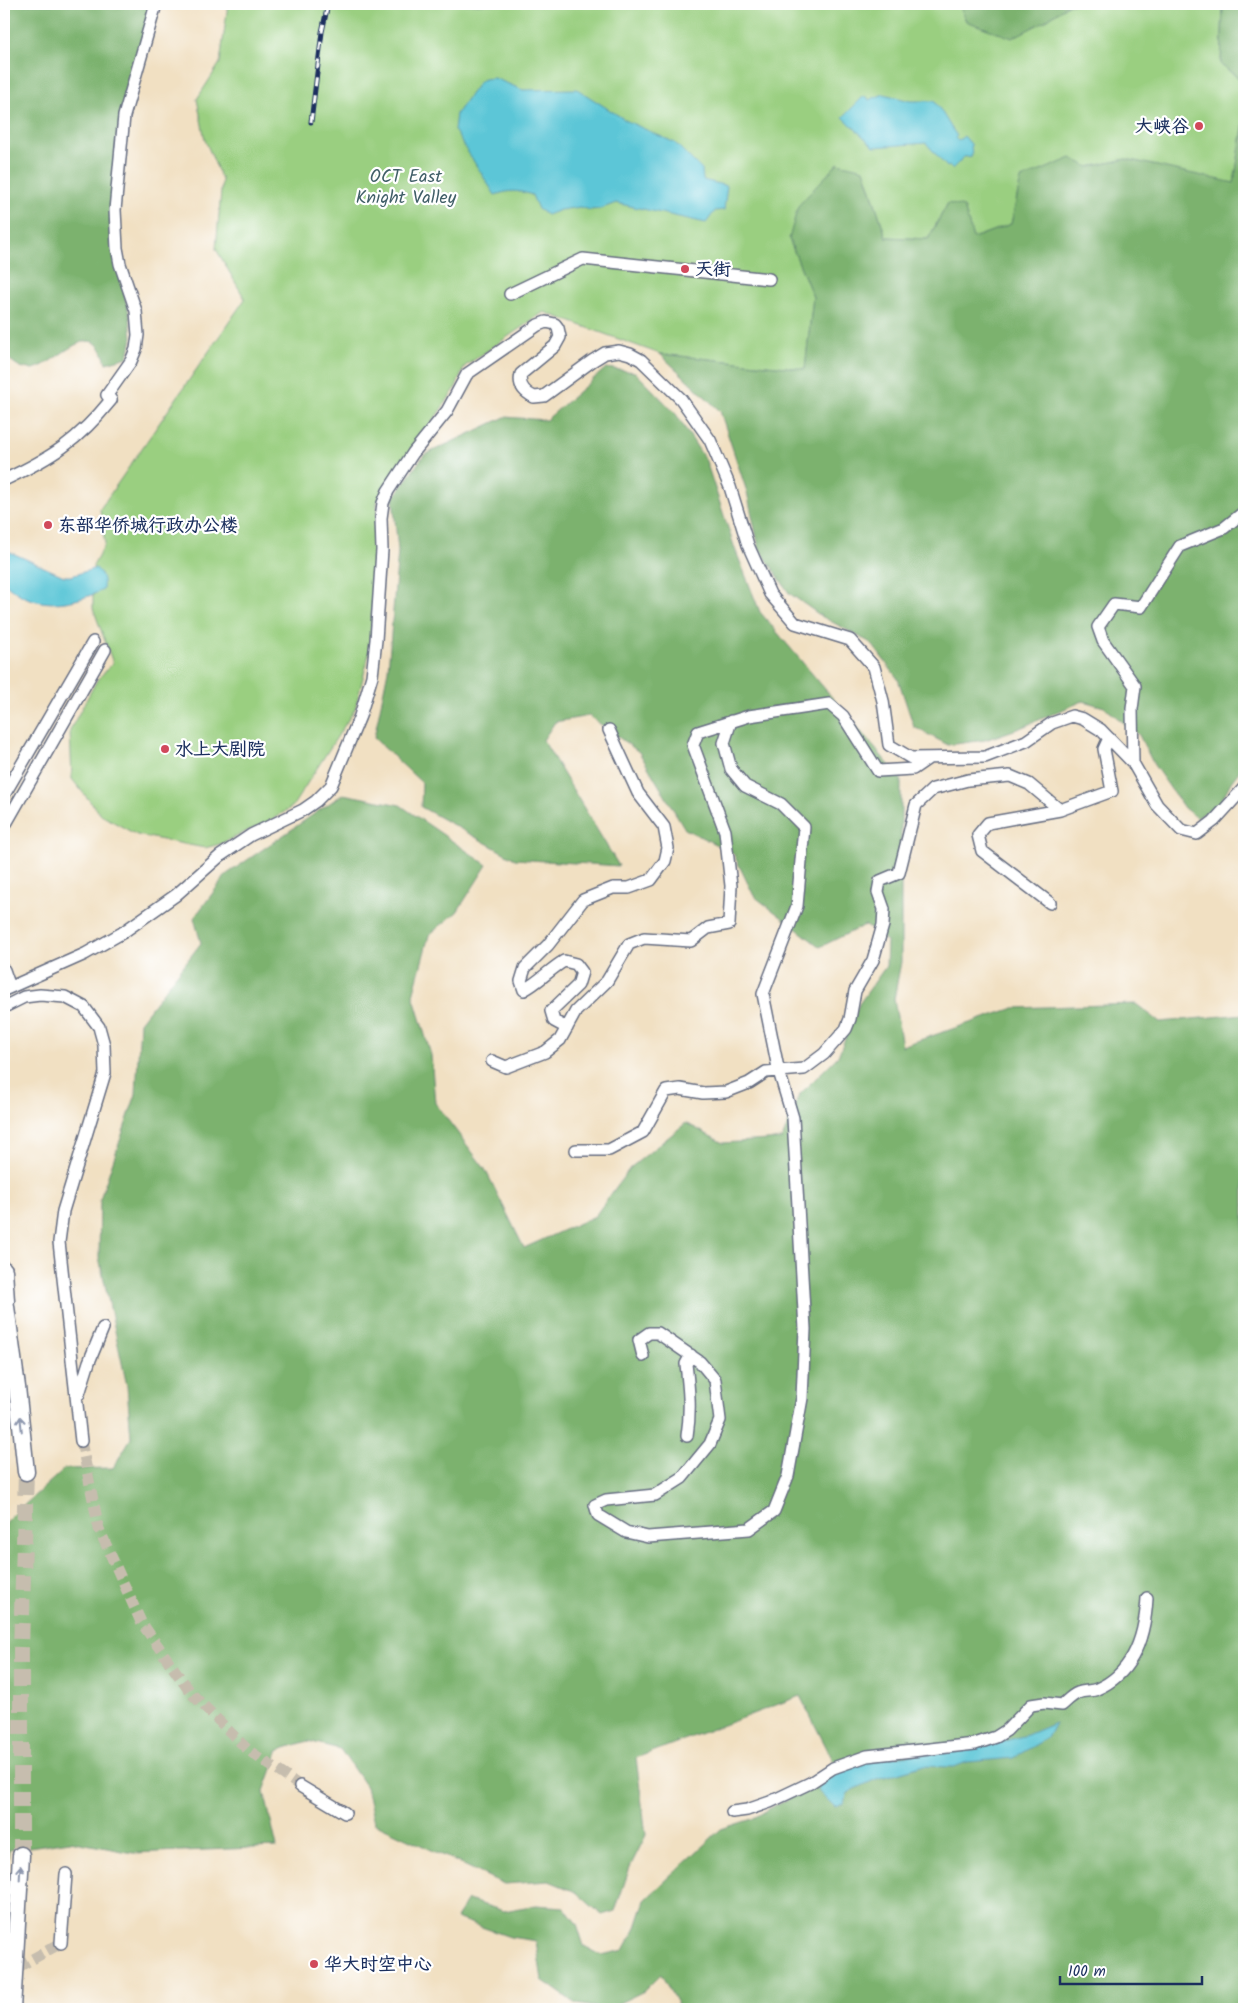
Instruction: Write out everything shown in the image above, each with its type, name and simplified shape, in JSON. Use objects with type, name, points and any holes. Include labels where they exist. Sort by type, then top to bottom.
[{"type":"highway","points":[[4,1270],[5,1298],[26,1472]]},
{"type":"highway","points":[[12,2009],[21,1855]]},
{"type":"street","points":[[4,480],[52,456],[84,431],[111,400],[107,395],[131,361],[136,349],[138,323],[117,248],[115,210],[124,116],[156,4]]},
{"type":"street","points":[[510,294],[584,259],[769,279]]},
{"type":"street","points":[[4,970],[7,988],[85,954],[122,933],[176,895],[220,856],[252,835],[303,810],[331,786],[360,716],[372,676],[382,550],[381,518],[383,504],[388,491],[413,454],[447,410],[467,374],[531,329],[546,322],[555,324],[560,337],[555,346],[521,374],[520,384],[524,390],[534,397],[544,396],[577,370],[605,353],[619,351],[641,360],[681,399],[710,440],[730,487],[748,545],[770,594],[794,623],[850,640],[874,667],[883,702],[890,745],[911,758],[985,757],[1026,740],[1052,724],[1072,716],[1083,719],[1101,730],[1133,763],[1158,806],[1181,830],[1197,834],[1214,821],[1244,788]]},
{"type":"street","points":[[1133,763],[1132,709],[1135,686],[1103,641],[1098,627],[1114,604],[1141,607],[1180,546],[1224,528],[1244,512]]},
{"type":"street","points":[[4,795],[93,642]]},
{"type":"street","points":[[4,827],[105,650]]},
{"type":"street","points":[[492,1060],[506,1067],[545,1052],[560,1040],[576,1011],[607,981],[629,944],[644,938],[691,942],[708,928],[729,924],[731,886],[725,831],[693,745],[698,732],[749,716],[829,704],[843,716],[878,771],[913,769],[929,758]]},
{"type":"street","points":[[642,1356],[639,1340],[649,1333],[658,1333],[700,1362],[715,1380],[720,1420],[710,1444],[682,1478],[655,1495],[606,1500],[595,1505],[598,1514],[626,1532],[648,1537],[749,1529],[774,1511],[788,1476],[802,1398],[804,1329],[793,1118],[779,1071],[764,994],[797,906],[804,827],[781,804],[745,786],[731,769],[724,743],[731,721]]},
{"type":"street","points":[[567,1028],[554,1021],[551,1011],[578,985],[582,972],[576,964],[564,962],[551,969],[538,983],[524,990],[520,980],[525,968],[548,945],[583,900],[613,888],[629,888],[651,880],[664,861],[668,848],[664,827],[638,793],[609,730]]},
{"type":"street","points":[[1050,903],[982,851],[978,835],[988,823],[1060,810],[1112,792],[1104,749],[1109,738]]},
{"type":"street","points":[[576,1150],[609,1150],[643,1132],[666,1091],[680,1089],[704,1093],[726,1092],[749,1083],[766,1072],[804,1069],[824,1054],[846,1029],[856,991],[873,960],[883,925],[884,909],[878,892],[880,882],[899,873],[916,805],[933,789],[968,780],[1010,776],[1029,784],[1060,810]]},
{"type":"street","points":[[4,1007],[24,997],[65,998],[84,1007],[99,1027],[104,1045],[105,1073],[63,1211],[58,1242],[81,1441]]},
{"type":"street","points":[[77,1401],[89,1362],[103,1328]]},
{"type":"street","points":[[687,1436],[691,1398],[686,1364],[691,1355]]},
{"type":"street","points":[[732,1812],[747,1810],[770,1802],[810,1783],[833,1768],[867,1756],[975,1744],[996,1737],[1008,1730],[1031,1705],[1062,1705],[1078,1692],[1095,1691],[1110,1683],[1126,1670],[1133,1658],[1140,1639],[1147,1598]]},
{"type":"street","points":[[300,1786],[345,1813]]},
{"type":"street","points":[[61,1943],[66,1874]]},
{"type":"green space","points":[[4,4],[153,4],[117,134],[110,223],[113,250],[130,317],[132,338],[128,357],[106,363],[100,348],[93,342],[83,342],[73,346],[41,366],[31,369],[13,363],[4,355]]},
{"type":"green space","name":"OCT East Knight Valley","points":[[228,4],[959,4],[966,21],[1045,21],[1069,4],[1223,4],[1221,65],[1244,82],[1244,122],[1234,184],[1126,159],[1021,179],[1011,224],[973,238],[964,208],[948,203],[928,239],[886,237],[864,169],[789,239],[813,297],[805,369],[660,354],[544,312],[465,366],[455,389],[377,502],[370,650],[355,709],[292,807],[273,819],[220,844],[205,848],[137,835],[101,815],[72,779],[70,730],[97,680],[113,663],[93,608],[93,566],[105,544],[100,509],[245,299],[216,249],[222,180],[205,140],[197,99],[220,63]]},
{"type":"green space","points":[[959,4],[1069,4],[1045,21],[1012,38],[966,21]]},
{"type":"green space","points":[[1223,4],[1244,4],[1244,82],[1221,65]]},
{"type":"green space","points":[[1244,122],[1244,624],[1241,646],[1244,647],[1244,765],[1231,782],[1220,803],[1197,818],[1184,808],[1154,765],[1139,735],[1104,707],[1083,701],[1020,728],[985,740],[948,745],[914,727],[898,679],[871,643],[821,616],[789,593],[759,548],[747,492],[720,411],[660,354],[805,369],[813,297],[789,239],[798,206],[838,163],[864,169],[886,237],[928,239],[948,203],[964,207],[973,238],[1011,224],[1021,179],[1071,158],[1089,167],[1126,159],[1234,183]]},
{"type":"green space","points":[[606,368],[635,372],[676,414],[706,461],[735,549],[760,612],[901,779],[901,962],[894,999],[902,1046],[1014,1008],[1136,1004],[1160,1022],[1244,1014],[1244,2009],[680,2009],[661,1974],[644,1991],[607,2009],[576,2004],[542,1980],[536,1941],[510,1937],[456,1918],[468,1900],[504,1911],[536,1905],[564,1907],[577,1924],[584,1946],[601,1955],[624,1950],[635,1930],[645,1900],[721,1829],[752,1819],[781,1802],[802,1793],[838,1770],[800,1696],[636,1758],[646,1835],[630,1867],[615,1911],[602,1915],[576,1892],[549,1881],[504,1884],[374,1823],[366,1787],[340,1749],[308,1741],[279,1750],[264,1791],[277,1847],[133,1853],[70,1841],[9,1850],[4,1905],[4,1527],[9,1519],[64,1469],[113,1468],[131,1438],[127,1386],[99,1257],[100,1199],[136,1094],[140,1022],[201,943],[194,918],[227,874],[343,794],[400,805],[487,865],[457,912],[429,935],[413,995],[431,1055],[435,1103],[485,1169],[524,1248],[595,1216],[630,1168],[686,1123],[723,1143],[782,1139],[800,1094],[838,1056],[859,1004],[886,966],[887,941],[865,925],[820,947],[754,896],[733,853],[685,829],[639,752],[589,716],[555,722],[543,740],[619,866],[515,859],[421,807],[422,783],[374,738],[388,670],[398,551],[393,498],[424,455],[505,417],[546,420]]},
{"type":"water","points":[[494,78],[523,90],[577,89],[627,121],[675,143],[702,170],[703,180],[727,186],[724,210],[715,211],[706,223],[616,203],[600,209],[590,210],[580,207],[560,210],[547,215],[538,209],[532,195],[514,191],[495,195],[454,130],[456,114],[480,81]]},
{"type":"water","points":[[884,94],[910,101],[934,101],[957,136],[955,138],[958,141],[964,136],[971,144],[972,156],[964,157],[952,169],[949,166],[947,167],[926,143],[874,147],[843,117],[863,97],[867,97],[869,100]]},
{"type":"water","points":[[5,551],[64,576],[71,576],[96,568],[102,578],[103,590],[77,600],[64,602],[51,603],[27,598],[4,582]]},
{"type":"water","points":[[1055,1723],[1047,1738],[1013,1758],[967,1762],[954,1767],[921,1766],[874,1780],[855,1789],[848,1793],[843,1804],[835,1807],[819,1791],[818,1787],[836,1773],[858,1761],[997,1743],[1027,1735]]},
{"type":"tunnel","points":[[81,1441],[99,1529],[141,1622],[191,1693],[248,1750],[300,1786]]},
{"type":"tunnel","points":[[21,1855],[21,1649],[26,1472]]},
{"type":"tunnel","points":[[4,1975],[61,1943]]},
{"type":"railway","points":[[311,122],[322,32],[328,4]]},
{"type":"place","name":"大峡谷","points":[[1199,126]]},
{"type":"place","name":"天街","points":[[685,269]]},
{"type":"place","name":"东部华侨城行政办公楼","points":[[48,525]]},
{"type":"place","name":"水上大剧院","points":[[165,749]]},
{"type":"place","name":"华大时空中心","points":[[314,1964]]}]
